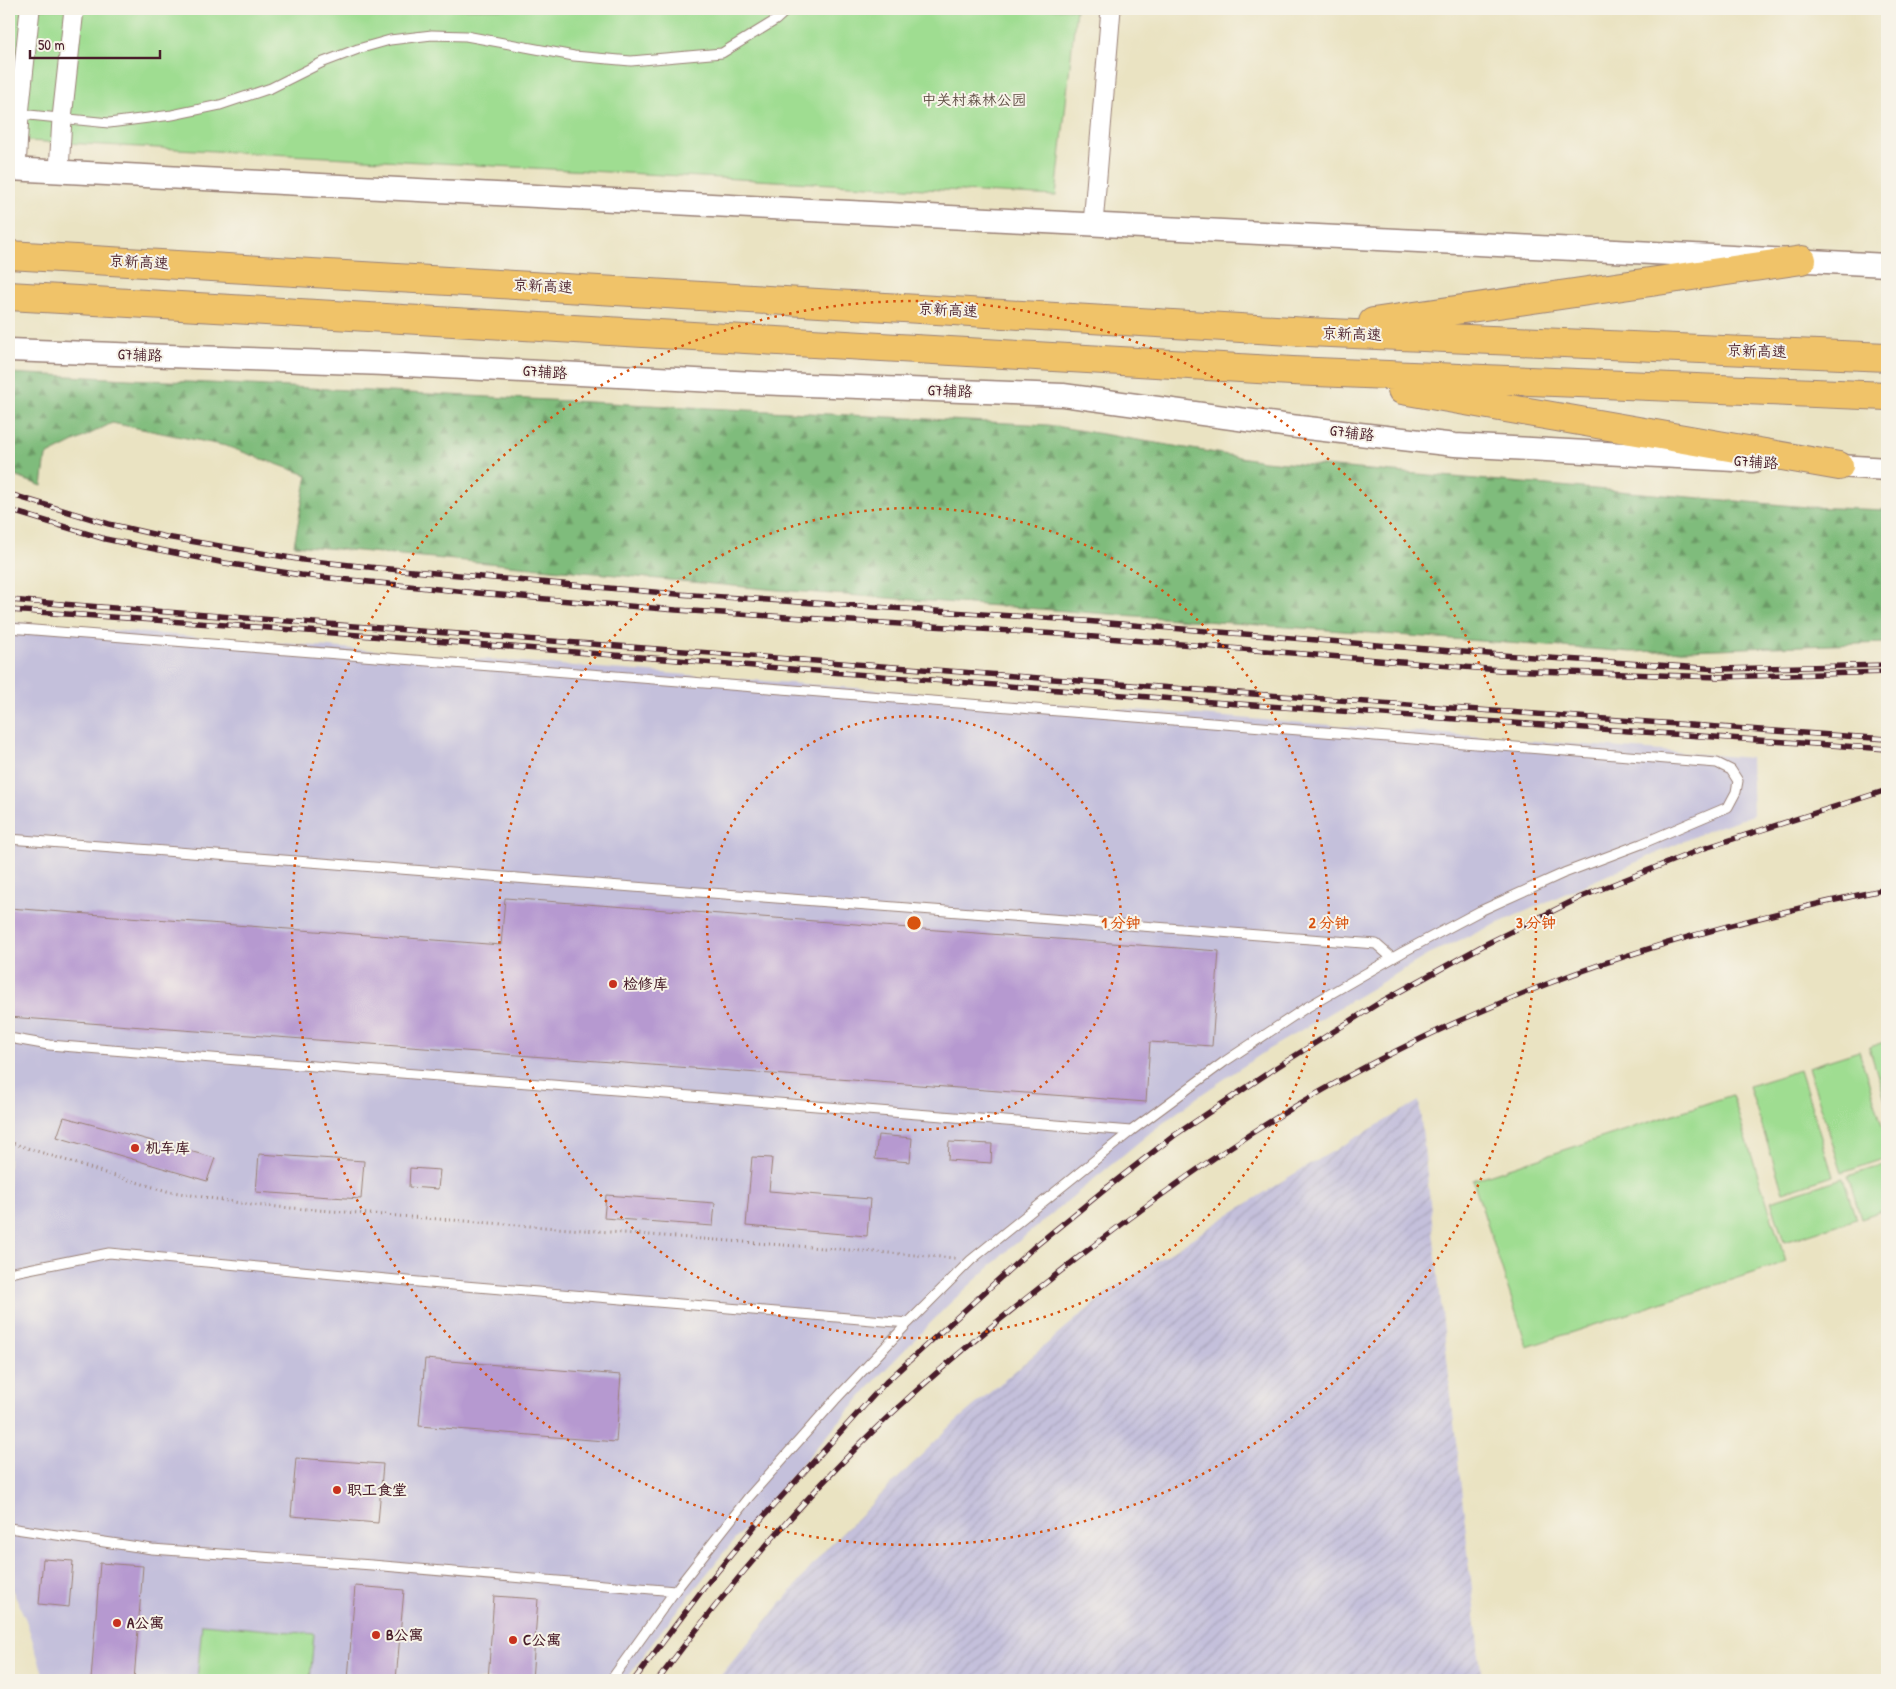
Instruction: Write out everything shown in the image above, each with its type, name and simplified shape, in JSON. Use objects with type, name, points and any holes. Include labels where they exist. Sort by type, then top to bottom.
[{"type":"highway","name":"京新高速","points":[[9,254],[1308,332],[1887,357]]},
{"type":"highway","points":[[1308,332],[1802,260]]},
{"type":"highway","points":[[9,296],[1292,371],[1887,396]]},
{"type":"highway","points":[[1292,371],[1839,466]]},
{"type":"street","points":[[30,9],[14,114],[12,169],[1802,260],[1887,266]]},
{"type":"street","points":[[59,171],[62,118],[74,9]]},
{"type":"street","points":[[1093,224],[1111,9]]},
{"type":"street","name":"G7辅路","points":[[9,350],[385,364],[754,383],[1063,395],[1290,426],[1455,445],[1887,469]]},
{"type":"lane","points":[[14,114],[108,123],[172,115],[220,105],[271,88],[321,63],[358,49],[390,40],[432,35],[466,36],[574,56],[631,61],[722,52],[776,20],[788,9]]},
{"type":"lane","points":[[9,628],[1717,763],[1731,770],[1738,781],[1736,792],[1728,807],[1641,844],[1556,876],[1480,911],[1392,958],[1296,1014],[1224,1062],[1131,1131],[971,1260],[835,1400],[748,1498],[675,1590],[611,1680]]},
{"type":"lane","points":[[9,840],[1376,944],[1392,958]]},
{"type":"lane","points":[[9,1038],[50,1045],[1131,1131]]},
{"type":"lane","points":[[9,1273],[109,1253],[429,1283],[908,1323]]},
{"type":"lane","points":[[9,1528],[152,1549],[382,1565],[675,1590]]},
{"type":"path","points":[[9,1142],[167,1191],[252,1206],[655,1234],[971,1260]]},
{"type":"shaded area","points":[[9,622],[1751,758],[1753,815],[1709,830],[1433,952],[1269,1049],[1199,1096],[1151,1132],[1008,1250],[947,1306],[880,1375],[725,1551],[662,1630],[626,1680],[45,1680],[26,1620],[9,1583]]},
{"type":"shaded area","points":[[1419,1101],[1482,1680],[717,1680],[827,1548],[955,1422],[1109,1291],[1287,1178]]},
{"type":"green space","name":"中关村森林公园","points":[[9,9],[1076,9],[1056,196],[9,140]]},
{"type":"green space","points":[[9,373],[1048,425],[1264,461],[1807,507],[1887,510],[1887,643],[1631,652],[777,590],[294,545],[307,475],[226,446],[112,423],[46,456],[42,486],[9,474]]},
{"type":"green space","points":[[1887,1041],[1887,1106],[1869,1047]]},
{"type":"green space","points":[[1859,1051],[1887,1141],[1887,1158],[1842,1173],[1808,1067]]},
{"type":"green space","points":[[1800,1070],[1833,1176],[1783,1192],[1749,1086]]},
{"type":"green space","points":[[1732,1095],[1786,1262],[1527,1347],[1473,1180]]},
{"type":"green space","points":[[1887,1164],[1887,1209],[1861,1218],[1848,1176]]},
{"type":"green space","points":[[1843,1178],[1856,1219],[1784,1242],[1771,1201]]},
{"type":"green space","points":[[202,1624],[314,1634],[310,1680],[197,1680]]},
{"type":"building","name":"检修库","points":[[505,898],[1219,951],[1212,1046],[1150,1042],[1146,1102],[9,1017],[9,908],[501,945]]},
{"type":"building","name":"机车库","points":[[64,1117],[215,1158],[207,1181],[57,1137]]},
{"type":"building","points":[[878,1135],[912,1138],[910,1162],[875,1159]]},
{"type":"building","points":[[949,1142],[992,1144],[991,1163],[948,1160]]},
{"type":"building","points":[[259,1154],[364,1161],[361,1199],[256,1192]]},
{"type":"building","points":[[752,1157],[772,1158],[769,1191],[870,1199],[867,1236],[746,1226]]},
{"type":"building","points":[[410,1168],[440,1170],[438,1189],[409,1187]]},
{"type":"building","points":[[606,1195],[715,1203],[713,1226],[604,1218]]},
{"type":"building","points":[[425,1359],[621,1375],[616,1442],[419,1426]]},
{"type":"building","name":"职工食堂","points":[[296,1458],[383,1464],[378,1523],[291,1516]]},
{"type":"building","points":[[43,1559],[73,1561],[69,1607],[39,1604]]},
{"type":"building","name":"A公寓","points":[[100,1563],[143,1566],[134,1680],[91,1680]]},
{"type":"building","name":"B公寓","points":[[355,1586],[404,1590],[396,1680],[348,1680]]},
{"type":"building","name":"C公寓","points":[[494,1596],[538,1599],[532,1680],[488,1680]]},
{"type":"railway","points":[[9,494],[109,524],[166,537],[303,560],[378,568],[677,594],[1059,619],[1501,655],[1719,669],[1887,665]]},
{"type":"railway","points":[[9,510],[105,539],[225,563],[301,575],[477,593],[676,610],[1058,634],[1500,670],[1719,677],[1887,672]]},
{"type":"railway","points":[[9,600],[1225,692],[1887,739]]},
{"type":"railway","points":[[9,610],[269,628],[1225,703],[1887,749]]},
{"type":"railway","points":[[634,1680],[703,1589],[754,1527],[886,1382],[1033,1248],[1175,1135],[1277,1067],[1379,1003],[1484,945],[1581,897],[1702,849],[1887,790]]},
{"type":"railway","points":[[658,1680],[729,1589],[779,1530],[883,1421],[936,1373],[1075,1260],[1171,1188],[1246,1137],[1337,1082],[1406,1046],[1476,1013],[1547,984],[1630,955],[1715,929],[1887,889]]},
{"type":"place","name":"检修库","points":[[613,984]]},
{"type":"place","name":"机车库","points":[[135,1148]]},
{"type":"place","name":"职工食堂","points":[[337,1490]]},
{"type":"place","name":"A公寓","points":[[117,1623]]},
{"type":"place","name":"B公寓","points":[[376,1635]]},
{"type":"place","name":"C公寓","points":[[513,1640]]}]
